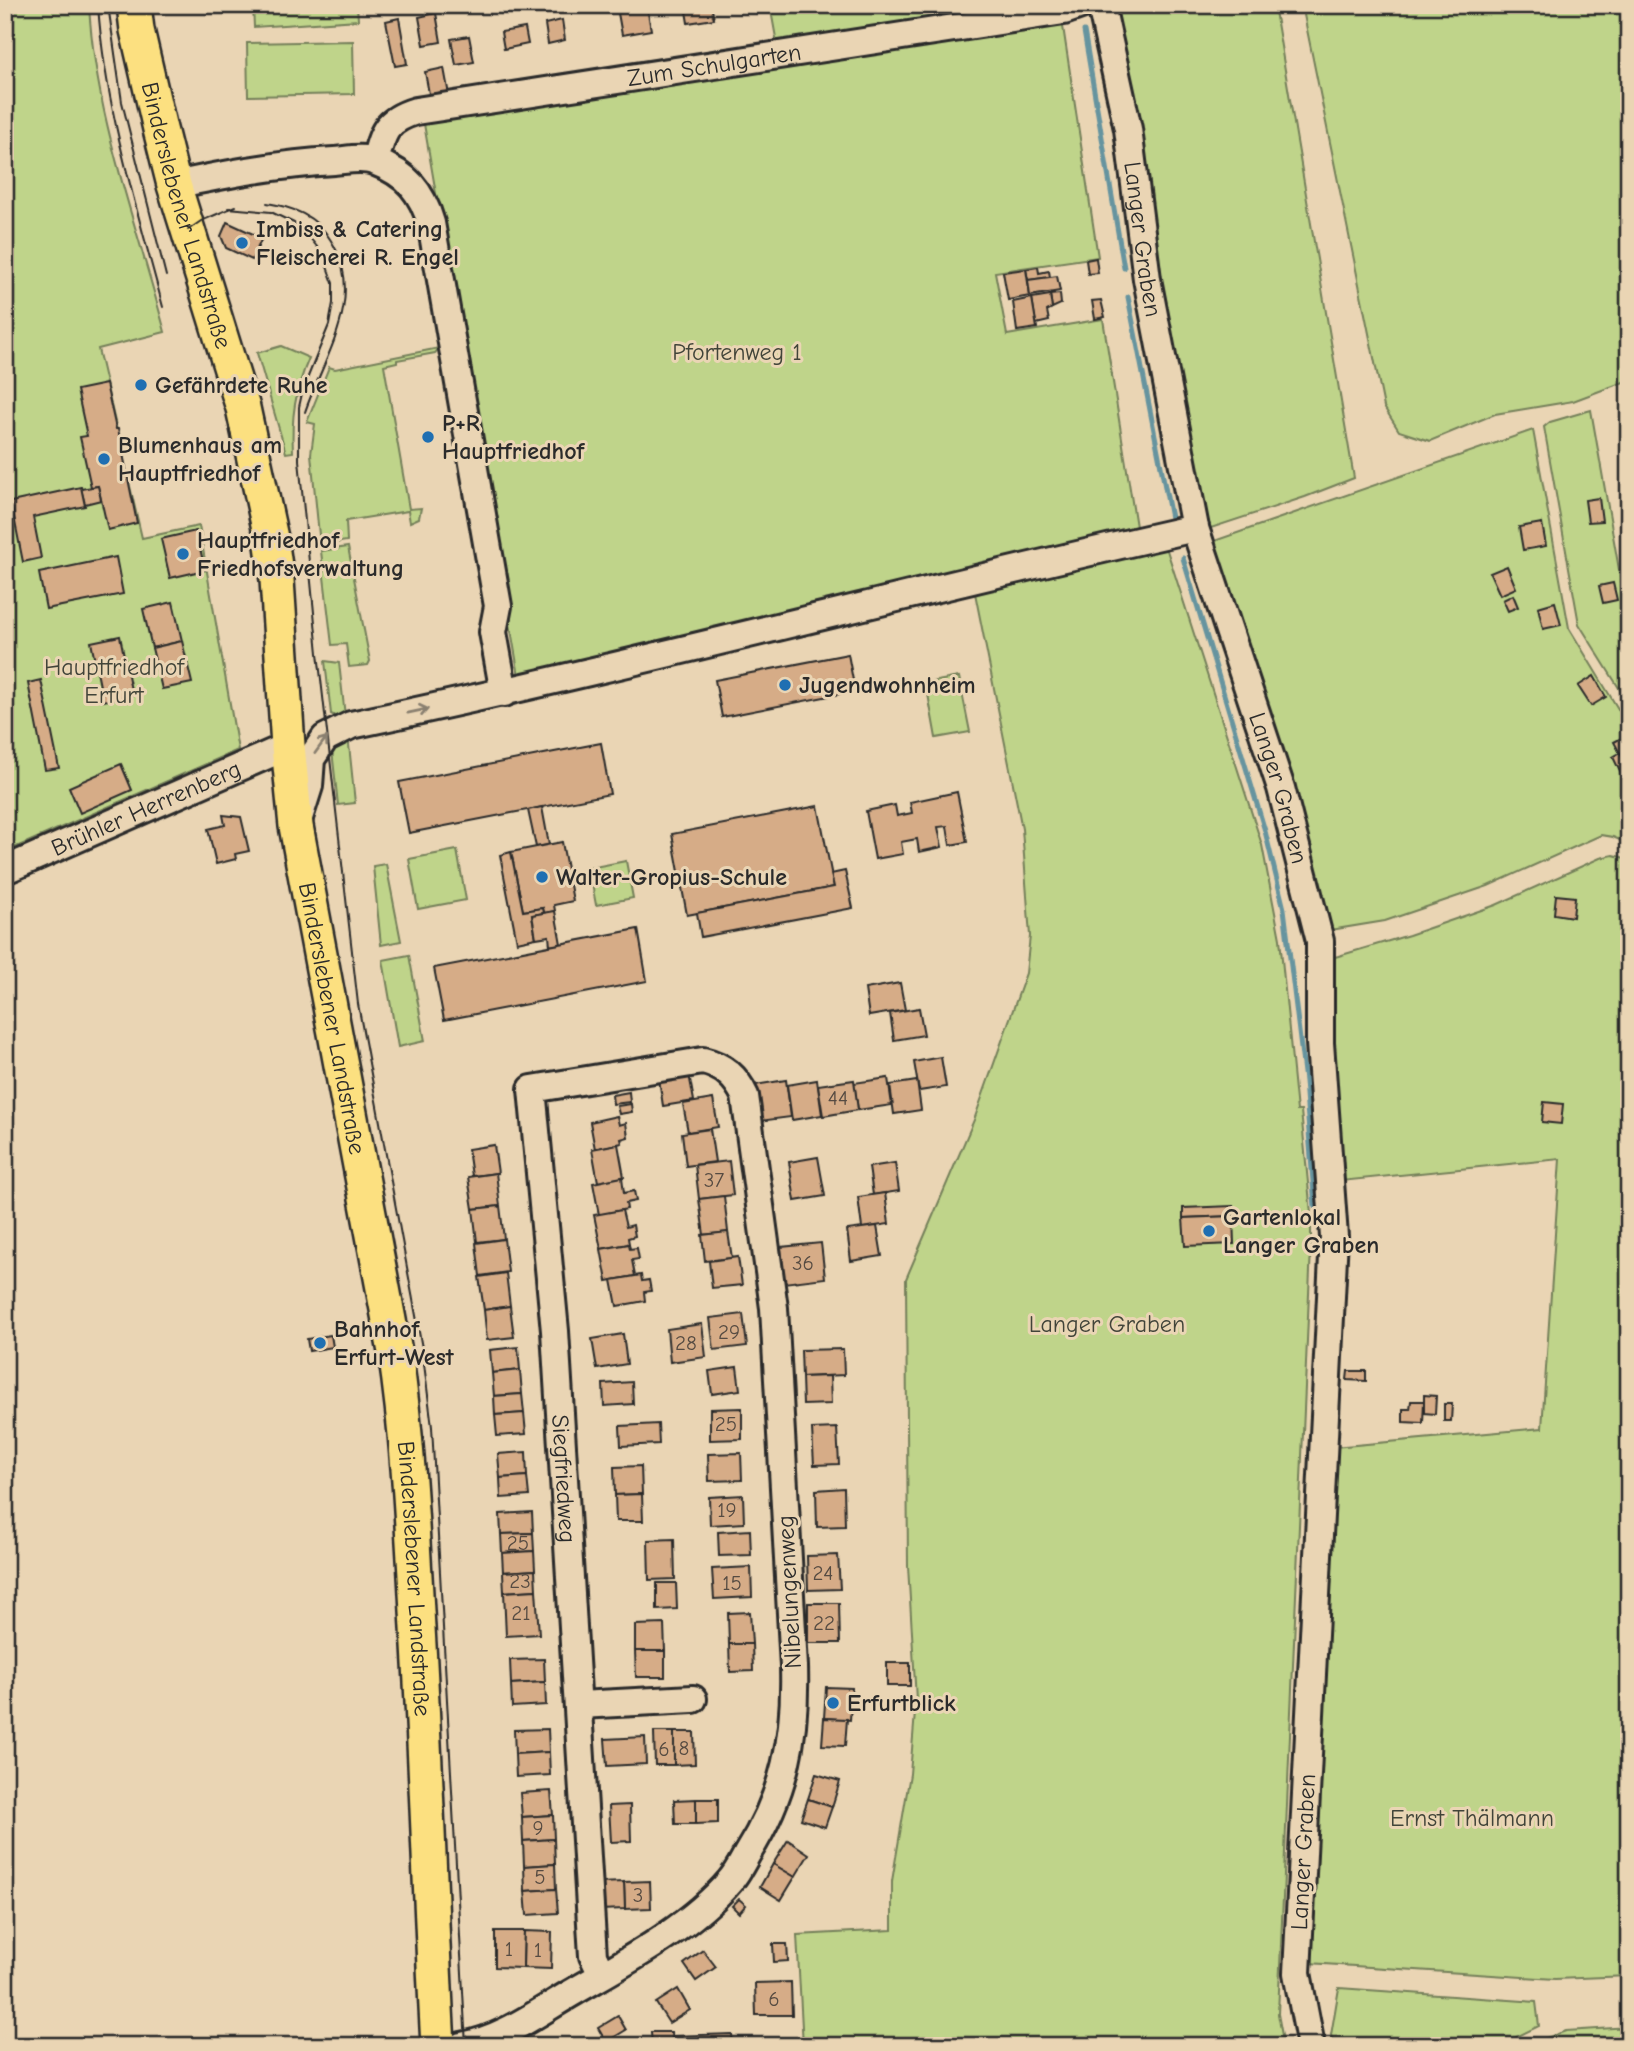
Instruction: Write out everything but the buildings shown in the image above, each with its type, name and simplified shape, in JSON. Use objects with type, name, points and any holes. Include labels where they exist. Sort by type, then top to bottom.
[{"type":"main road","name":"Binderslebener Landstraße","points":[[134,5],[137,30],[174,185],[243,408],[271,538],[296,826],[381,1270],[403,1405],[428,1798],[438,2046]]},
{"type":"street","name":"Zum Schulgarten","points":[[375,161],[388,125],[399,116],[416,111],[1064,11],[1081,5]]},
{"type":"street","name":"Langer Graben","points":[[1101,5],[1128,129],[1147,279],[1195,528],[1281,788],[1320,942],[1321,1043],[1334,1237],[1297,1972],[1311,2046]]},
{"type":"street","points":[[174,185],[299,163],[359,159],[375,161],[415,187],[432,223],[498,606],[493,632],[503,693]]},
{"type":"street","points":[[296,826],[309,786],[311,759],[328,735],[351,725],[503,693],[1195,528]]},
{"type":"street","name":"Brühler Herrenberg","points":[[5,870],[288,746]]},
{"type":"street","name":"Nibelungenweg","points":[[471,2045],[495,2036],[602,1975],[682,1925],[732,1880],[760,1834],[780,1788],[789,1755],[794,1702],[774,1308],[745,1096],[739,1083],[728,1071],[703,1061],[638,1070]]},
{"type":"street","name":"Siegfriedweg","points":[[602,1975],[593,1956],[555,1331],[532,1089],[638,1070]]},
{"type":"street","points":[[579,1705],[693,1699]]},
{"type":"green space","name":"Hauptfriedhof Erfurt","points":[[5,5],[89,5],[99,88],[108,129],[165,332],[98,349],[142,538],[199,526],[238,750],[5,852]]},
{"type":"green space","points":[[253,5],[357,5],[358,20],[254,27]]},
{"type":"green space","points":[[770,5],[1030,5],[778,49]]},
{"type":"green space","points":[[1115,5],[1274,5],[1354,478],[1211,528],[1204,525],[1112,13]]},
{"type":"green space","points":[[1302,5],[1629,5],[1629,380],[1573,401],[1495,414],[1430,441],[1399,431],[1384,407]]},
{"type":"green space","name":"Pfortenweg 1","points":[[1062,20],[1098,257],[995,272],[1007,335],[1103,319],[1137,533],[520,682],[423,118]]},
{"type":"green space","points":[[353,41],[354,94],[248,96],[247,43]]},
{"type":"green space","points":[[281,346],[309,358],[295,404],[293,452],[286,453],[257,353]]},
{"type":"green space","points":[[439,348],[435,353],[384,365],[409,509],[421,508],[419,518],[410,522],[408,511],[346,521],[347,541],[320,545],[311,454],[315,424],[307,422],[329,367],[335,369]]},
{"type":"green space","points":[[1591,410],[1624,598],[1629,605],[1629,704],[1579,624],[1544,427],[1550,422]]},
{"type":"green space","points":[[1533,430],[1569,628],[1629,727],[1629,844],[1601,835],[1488,886],[1385,921],[1330,930],[1212,549],[1217,540]]},
{"type":"green space","name":"Langer Graben","points":[[1165,544],[1262,845],[1280,939],[1297,1111],[1301,1111],[1311,1214],[1278,2014],[1284,2046],[803,2046],[797,1935],[892,1930],[892,1881],[910,1774],[916,1700],[908,1566],[906,1279],[974,1120],[1026,973],[1030,936],[1022,829],[974,588]]},
{"type":"green space","points":[[348,547],[370,661],[368,665],[349,667],[346,644],[332,645],[321,551]]},
{"type":"green space","points":[[325,661],[339,663],[345,716],[339,718],[331,714]]},
{"type":"green space","points":[[959,677],[970,732],[936,738],[926,683]]},
{"type":"green space","points":[[348,735],[355,803],[338,805],[331,741]]},
{"type":"green space","points":[[457,850],[466,900],[418,909],[409,859]]},
{"type":"green space","name":"Ernst Thälmann","points":[[1613,855],[1629,859],[1629,1976],[1555,1979],[1309,1963],[1334,1447],[1542,1428],[1560,1159],[1341,1181],[1331,1041],[1335,957],[1496,905],[1600,858]]},
{"type":"green space","points":[[626,861],[633,898],[596,905],[589,868]]},
{"type":"green space","points":[[386,864],[401,941],[381,945],[373,866]]},
{"type":"green space","points":[[409,955],[425,1041],[398,1047],[383,960]]},
{"type":"green space","points":[[1339,1988],[1536,2002],[1539,2026],[1498,2046],[1334,2046],[1331,2035]]},
{"type":"green space","points":[[1629,2027],[1629,2046],[1524,2046],[1566,2031]]},
{"type":"waterway","points":[[1084,31],[1124,268]]},
{"type":"waterway","points":[[1128,297],[1171,518]]},
{"type":"waterway","points":[[1183,558],[1265,831],[1284,909],[1305,1081],[1315,1207]]},
{"type":"tram line","points":[[98,5],[107,82],[115,120],[163,307]]},
{"type":"tram line","points":[[109,12],[122,102],[166,276]]},
{"type":"tram line","points":[[267,203],[295,210],[318,224],[330,239],[341,261],[345,283],[339,326],[305,412]]},
{"type":"tram line","points":[[188,230],[201,221],[236,206]]},
{"type":"tram line","points":[[228,208],[271,212],[294,223],[322,253],[333,283],[329,325],[303,389],[299,407],[299,460],[358,1004],[422,1348],[432,1427],[466,2046]]},
{"type":"place","name":"Imbiss & Catering Fleischerei R. Engel","points":[[242,243]]},
{"type":"place","name":"Gefährdete Ruhe","points":[[141,385]]},
{"type":"place","name":"P+R Hauptfriedhof","points":[[428,437]]},
{"type":"place","name":"Blumenhaus am Hauptfriedhof","points":[[104,459]]},
{"type":"place","name":"Hauptfriedhof Friedhofsverwaltung","points":[[183,554]]},
{"type":"place","name":"Jugendwohnheim","points":[[785,685]]},
{"type":"place","name":"Walter-Gropius-Schule","points":[[542,877]]},
{"type":"place","name":"Gartenlokal Langer Graben","points":[[1209,1231]]},
{"type":"place","name":"Bahnhof Erfurt-West","points":[[320,1343]]},
{"type":"place","name":"Erfurtblick","points":[[833,1703]]}]
